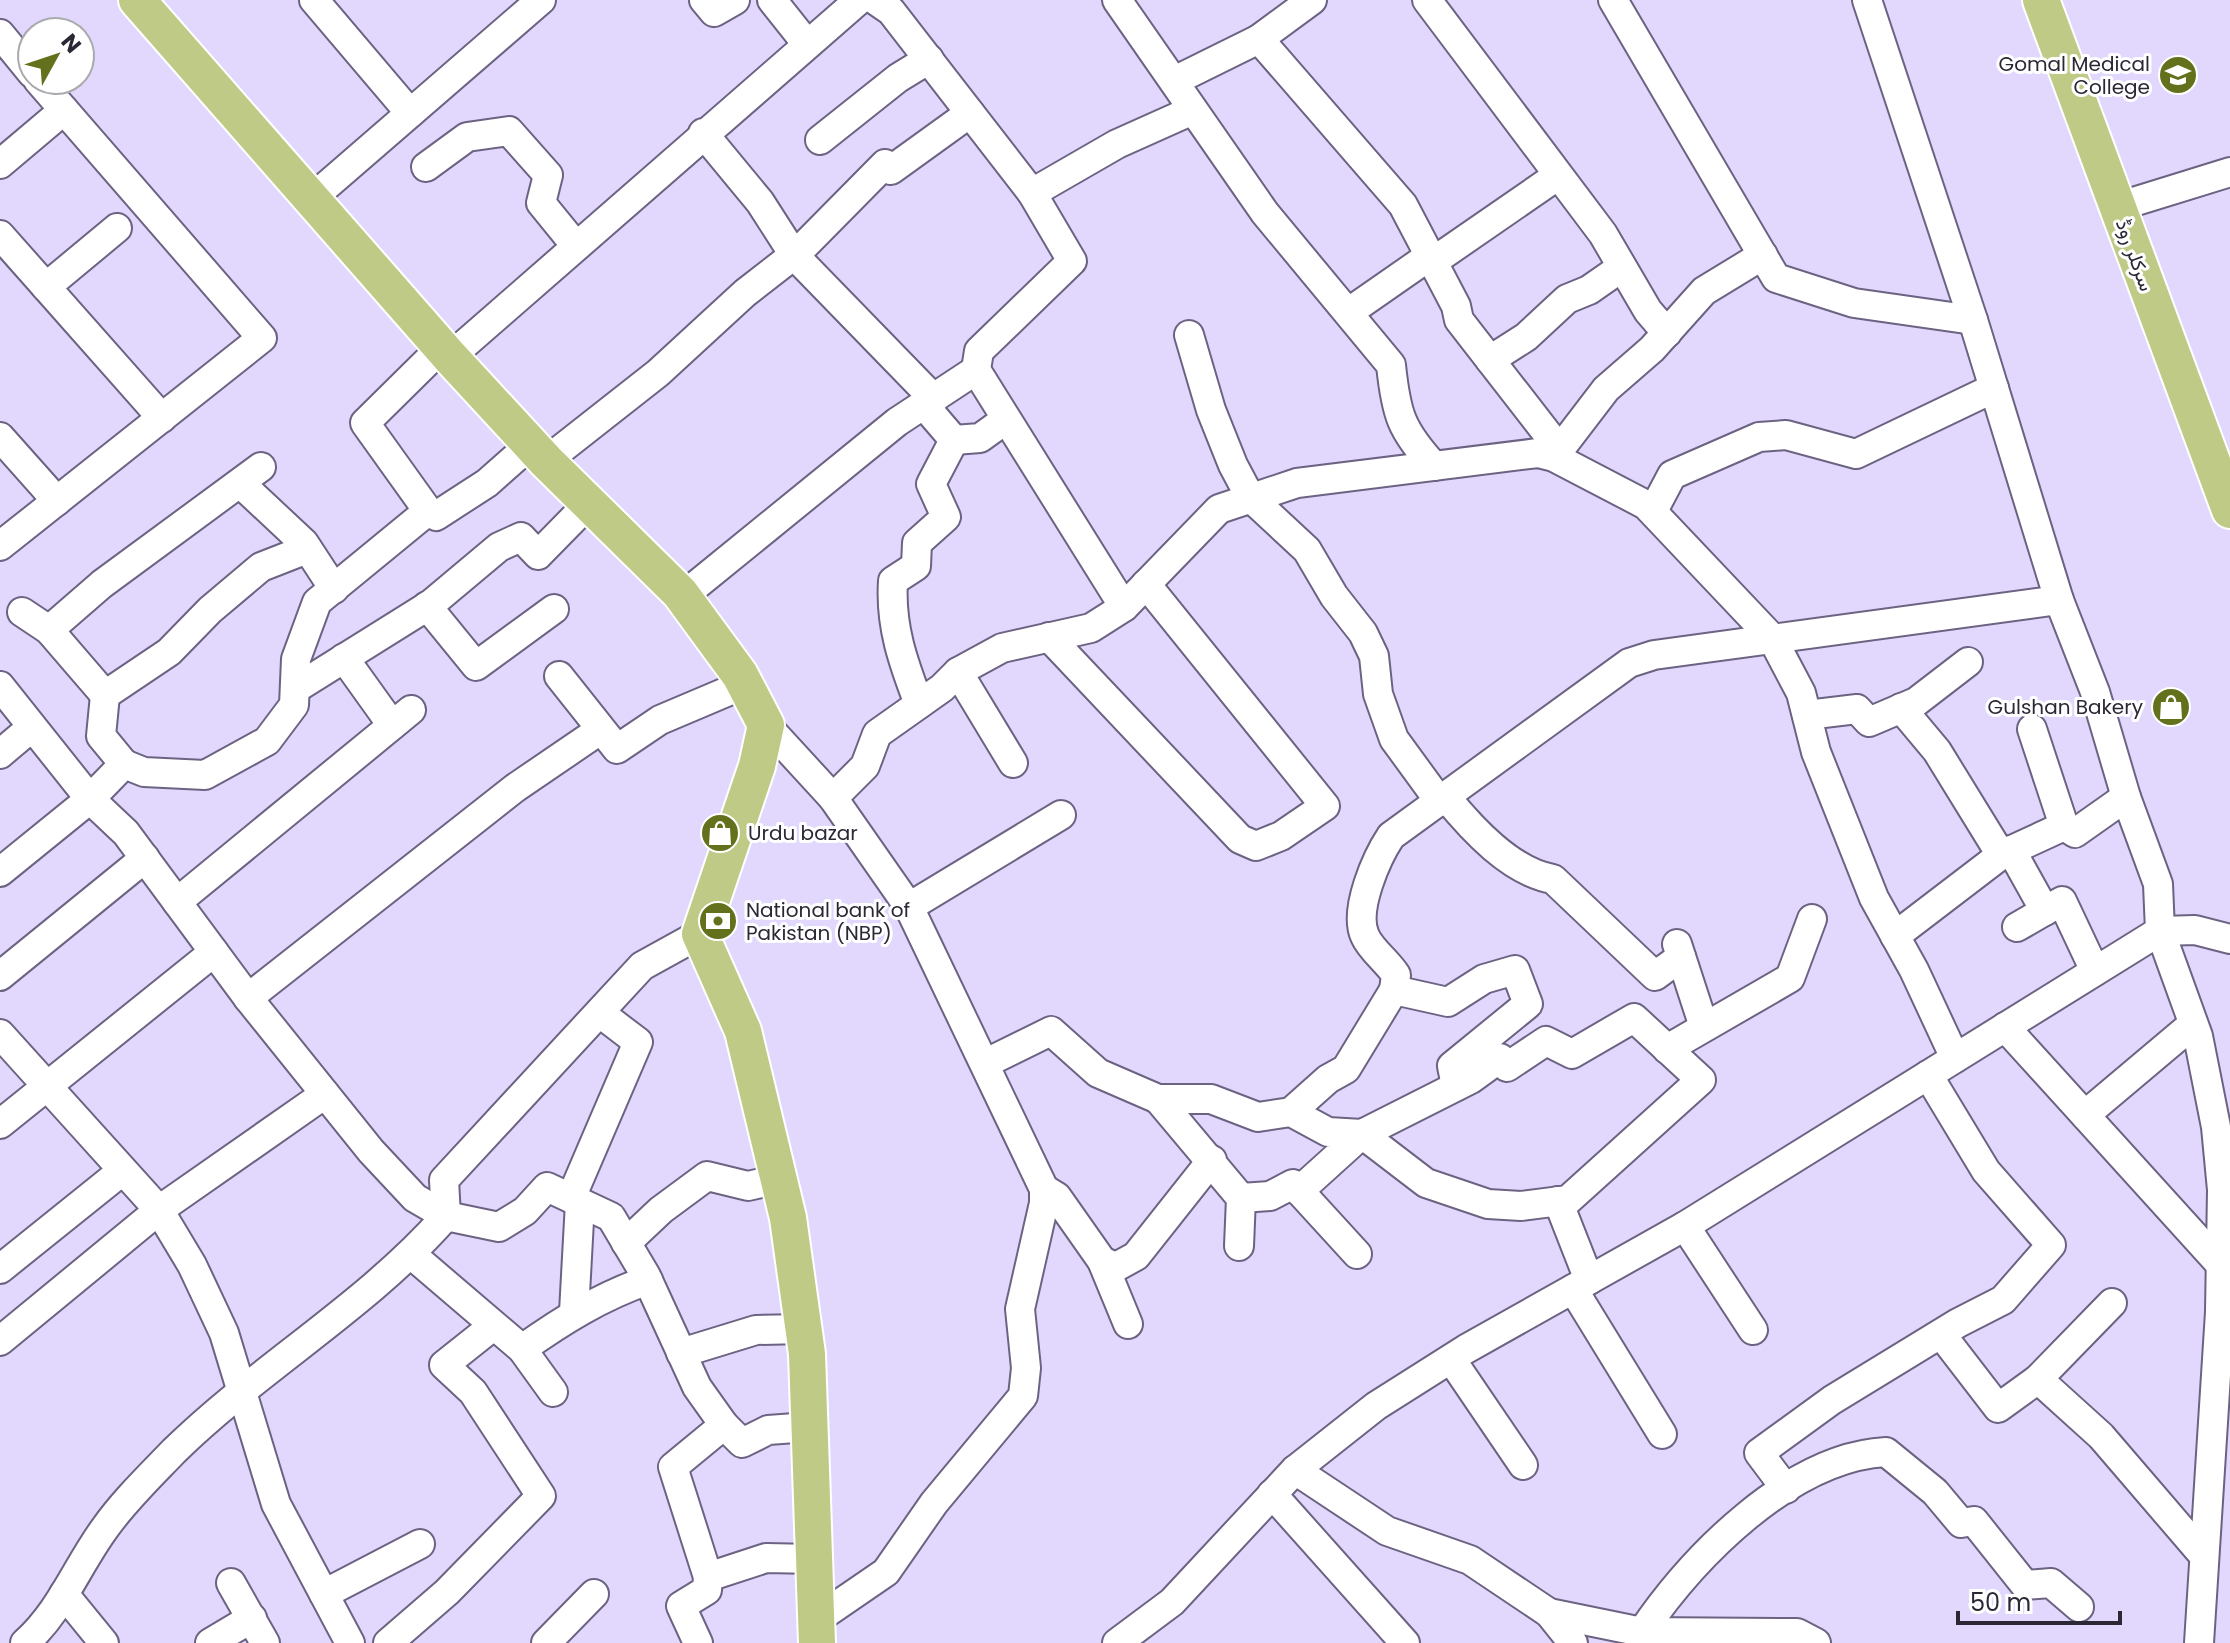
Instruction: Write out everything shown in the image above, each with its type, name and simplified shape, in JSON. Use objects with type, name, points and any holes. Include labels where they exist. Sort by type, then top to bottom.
[{"type":"main road","points":[[137,0],[446,352],[539,452],[683,596],[745,684],[766,725],[757,766],[700,934],[743,1031],[788,1218],[804,1329],[816,1631]]},
{"type":"main road","name":"سرکلر روڈ","points":[[2041,0],[2230,510]]},
{"type":"street","points":[[314,0],[410,113]]},
{"type":"street","points":[[310,200],[541,0]]},
{"type":"street","points":[[704,0],[714,12],[735,0]]},
{"type":"street","points":[[772,0],[807,44]]},
{"type":"street","points":[[859,0],[576,246],[365,423],[428,511],[436,516],[658,373],[745,293],[794,255],[885,164],[891,170],[970,113]]},
{"type":"street","points":[[875,0],[891,11],[1032,193],[1072,261],[979,351],[976,370],[1124,607]]},
{"type":"street","points":[[1117,0],[1265,213],[1391,365],[1394,395],[1408,437],[1434,466]]},
{"type":"street","points":[[1174,81],[1259,39],[1312,0]]},
{"type":"street","points":[[1427,0],[1603,234],[1648,311],[1667,333]]},
{"type":"street","points":[[1613,0],[1776,278],[1854,303],[1973,320]]},
{"type":"street","points":[[1867,0],[1973,320],[2059,600],[2095,692],[2126,797],[2158,884],[2160,931],[2193,1024],[2216,1127],[2222,1190],[2220,1312],[2199,1643]]},
{"type":"street","points":[[0,34],[16,54]]},
{"type":"street","points":[[1259,39],[1403,205],[1429,260],[1456,306],[1459,320],[1557,454],[1653,511],[1772,638],[1801,693],[1816,752],[1874,898],[1955,1058]]},
{"type":"street","points":[[820,140],[898,78],[929,59]]},
{"type":"street","points":[[0,546],[262,338],[52,96]]},
{"type":"street","points":[[0,164],[64,110]]},
{"type":"street","points":[[1032,193],[1117,144],[1193,110]]},
{"type":"street","points":[[426,167],[467,137],[509,131],[548,175],[541,203],[576,246]]},
{"type":"street","points":[[703,133],[760,202],[794,255],[929,402],[954,440]]},
{"type":"street","points":[[2117,207],[2230,172]]},
{"type":"street","points":[[1349,312],[1557,176]]},
{"type":"street","points":[[46,287],[117,228]]},
{"type":"street","points":[[2,240],[162,418]]},
{"type":"street","points":[[1557,454],[1606,389],[1667,333],[1704,291],[1763,255]]},
{"type":"street","points":[[1490,360],[1526,337],[1567,299],[1589,290],[1622,267]]},
{"type":"street","points":[[1189,335],[1211,410],[1250,497],[1307,550],[1334,596],[1363,633],[1374,656],[1378,694],[1394,739],[1443,799],[1471,827],[1534,875],[1553,879],[1655,976],[1679,950],[1704,1027]]},
{"type":"street","points":[[683,596],[897,422],[976,370]]},
{"type":"street","points":[[1653,511],[1672,475],[1759,437],[1786,435],[1856,454],[1994,388]]},
{"type":"street","points":[[954,440],[980,438],[1005,420]]},
{"type":"street","points":[[0,437],[57,501]]},
{"type":"street","points":[[919,704],[898,648],[891,606],[893,581],[916,566],[917,543],[946,517],[931,484],[954,440]]},
{"type":"street","points":[[833,798],[865,766],[877,734],[958,672],[1002,648],[1091,628],[1124,607],[1219,509],[1297,483],[1538,453],[1557,454]]},
{"type":"street","points":[[49,630],[102,584],[251,475],[334,589]]},
{"type":"street","points":[[295,689],[427,606],[499,547],[521,537],[538,555],[589,503]]},
{"type":"street","points":[[22,612],[49,630],[105,695],[101,736],[124,764],[144,772],[205,775],[267,741],[294,705],[296,659],[317,602],[428,511]]},
{"type":"street","points":[[105,695],[169,652],[210,610],[261,567],[307,549]]},
{"type":"street","points":[[1049,637],[1240,839],[1256,846],[1281,836],[1325,806],[1146,584]]},
{"type":"street","points":[[986,1063],[1051,1031],[1098,1073],[1158,1099],[1211,1099],[1258,1117],[1291,1112],[1328,1079],[1346,1069],[1394,990],[1396,975],[1364,935],[1363,914],[1371,874],[1391,836],[1629,663],[1654,655],[2059,600]]},
{"type":"street","points":[[427,606],[476,666],[554,609]]},
{"type":"street","points":[[177,902],[401,718],[344,658]]},
{"type":"street","points":[[1807,715],[1857,709],[1869,722],[1916,702],[1968,662]]},
{"type":"street","points":[[958,672],[1013,763]]},
{"type":"street","points":[[559,676],[617,749],[660,720],[745,684]]},
{"type":"street","points":[[0,686],[90,799],[126,833],[248,998],[325,1094],[415,1198],[446,1216],[499,1227],[525,1211],[547,1187],[611,1217],[648,1280],[697,1387],[724,1425],[742,1443],[768,1430],[809,1427]]},
{"type":"street","points":[[1901,708],[1937,751],[2045,911]]},
{"type":"street","points":[[766,725],[833,798],[909,907],[1044,1189],[1044,1203],[1020,1309],[1026,1368],[1023,1396],[934,1503],[886,1572],[816,1631]]},
{"type":"street","points":[[0,754],[32,727]]},
{"type":"street","points":[[2032,729],[2064,826],[2075,833],[2126,797]]},
{"type":"street","points":[[248,998],[515,788],[600,730]]},
{"type":"street","points":[[0,872],[90,799],[124,764]]},
{"type":"street","points":[[909,907],[1061,815]]},
{"type":"street","points":[[1895,936],[1935,909],[2006,852],[2064,826]]},
{"type":"street","points":[[0,976],[145,858]]},
{"type":"street","points":[[2017,927],[2062,901],[2095,971]]},
{"type":"street","points":[[1667,1049],[1790,978],[1812,919]]},
{"type":"street","points":[[1117,1643],[1172,1602],[1295,1470],[1376,1406],[1451,1359],[1685,1226],[2160,931],[2195,930],[2230,939]]},
{"type":"street","points":[[25,1643],[44,1626],[106,1527],[173,1453],[243,1388],[412,1255],[446,1216],[444,1180],[642,966],[700,934]]},
{"type":"street","points":[[0,1124],[214,952]]},
{"type":"street","points":[[1394,990],[1448,1002],[1484,979],[1515,970],[1528,1004],[1452,1066],[1456,1086]]},
{"type":"street","points":[[574,1312],[575,1200],[638,1042],[600,1013]]},
{"type":"street","points":[[1291,1112],[1328,1132],[1362,1134],[1426,1183],[1476,1200],[1521,1206],[1568,1200],[1701,1080],[1634,1018],[1572,1054],[1546,1041],[1507,1067],[1500,1058],[1456,1086],[1362,1134],[1299,1191]]},
{"type":"street","points":[[2085,1115],[2193,1024]]},
{"type":"street","points":[[2005,1027],[2220,1264]]},
{"type":"street","points":[[0,1034],[159,1210],[192,1265],[224,1333],[276,1504],[324,1594],[338,1639]]},
{"type":"street","points":[[1786,1489],[1759,1453],[1832,1400],[2003,1300],[2051,1245],[1986,1171],[1928,1075]]},
{"type":"street","points":[[0,1341],[159,1210],[325,1094]]},
{"type":"street","points":[[1158,1099],[1241,1198],[1239,1246]]},
{"type":"street","points":[[1102,1261],[1116,1267],[1136,1256],[1212,1160]]},
{"type":"street","points":[[0,1269],[122,1171]]},
{"type":"street","points":[[626,1243],[661,1210],[707,1176],[748,1186],[779,1179]]},
{"type":"street","points":[[1241,1198],[1270,1196],[1293,1184],[1357,1254]]},
{"type":"street","points":[[1044,1189],[1057,1197],[1102,1261],[1128,1324]]},
{"type":"street","points":[[1558,1201],[1581,1284],[1662,1434]]},
{"type":"street","points":[[1685,1226],[1753,1330]]},
{"type":"street","points":[[412,1255],[522,1349],[553,1392]]},
{"type":"street","points":[[522,1349],[574,1312],[613,1292],[648,1280]]},
{"type":"street","points":[[1941,1334],[1998,1408],[2038,1379],[2112,1303]]},
{"type":"street","points":[[388,1643],[447,1592],[541,1496],[473,1392],[444,1365],[493,1326]]},
{"type":"street","points":[[681,1353],[756,1330],[804,1329]]},
{"type":"street","points":[[1451,1359],[1523,1465]]},
{"type":"street","points":[[2038,1379],[2101,1436],[2204,1556]]},
{"type":"street","points":[[698,1643],[681,1606],[707,1590],[708,1577],[673,1467],[724,1425]]},
{"type":"street","points":[[1642,1632],[1665,1597],[1708,1551],[1786,1489],[1861,1453],[1886,1452],[1935,1492],[1961,1523],[1974,1521],[2025,1585],[2051,1583],[2079,1607]]},
{"type":"street","points":[[1295,1470],[1387,1531],[1470,1560],[1549,1613],[1573,1643]]},
{"type":"street","points":[[1272,1494],[1405,1643]]},
{"type":"street","points":[[324,1594],[420,1544]]},
{"type":"street","points":[[708,1577],[766,1558],[814,1559]]},
{"type":"street","points":[[210,1643],[258,1631],[231,1583]]},
{"type":"street","points":[[64,1594],[104,1643]]},
{"type":"street","points":[[546,1643],[594,1594]]},
{"type":"street","points":[[1549,1613],[1642,1632],[1797,1633],[1816,1643]]},
{"type":"place","name":"Gomal Medical College","points":[[2178,75]]},
{"type":"place","name":"Gulshan Bakery","points":[[2171,707]]},
{"type":"place","name":"Urdu bazar","points":[[720,833]]},
{"type":"place","name":"National bank of Pakistan (NBP)","points":[[718,921]]}]
